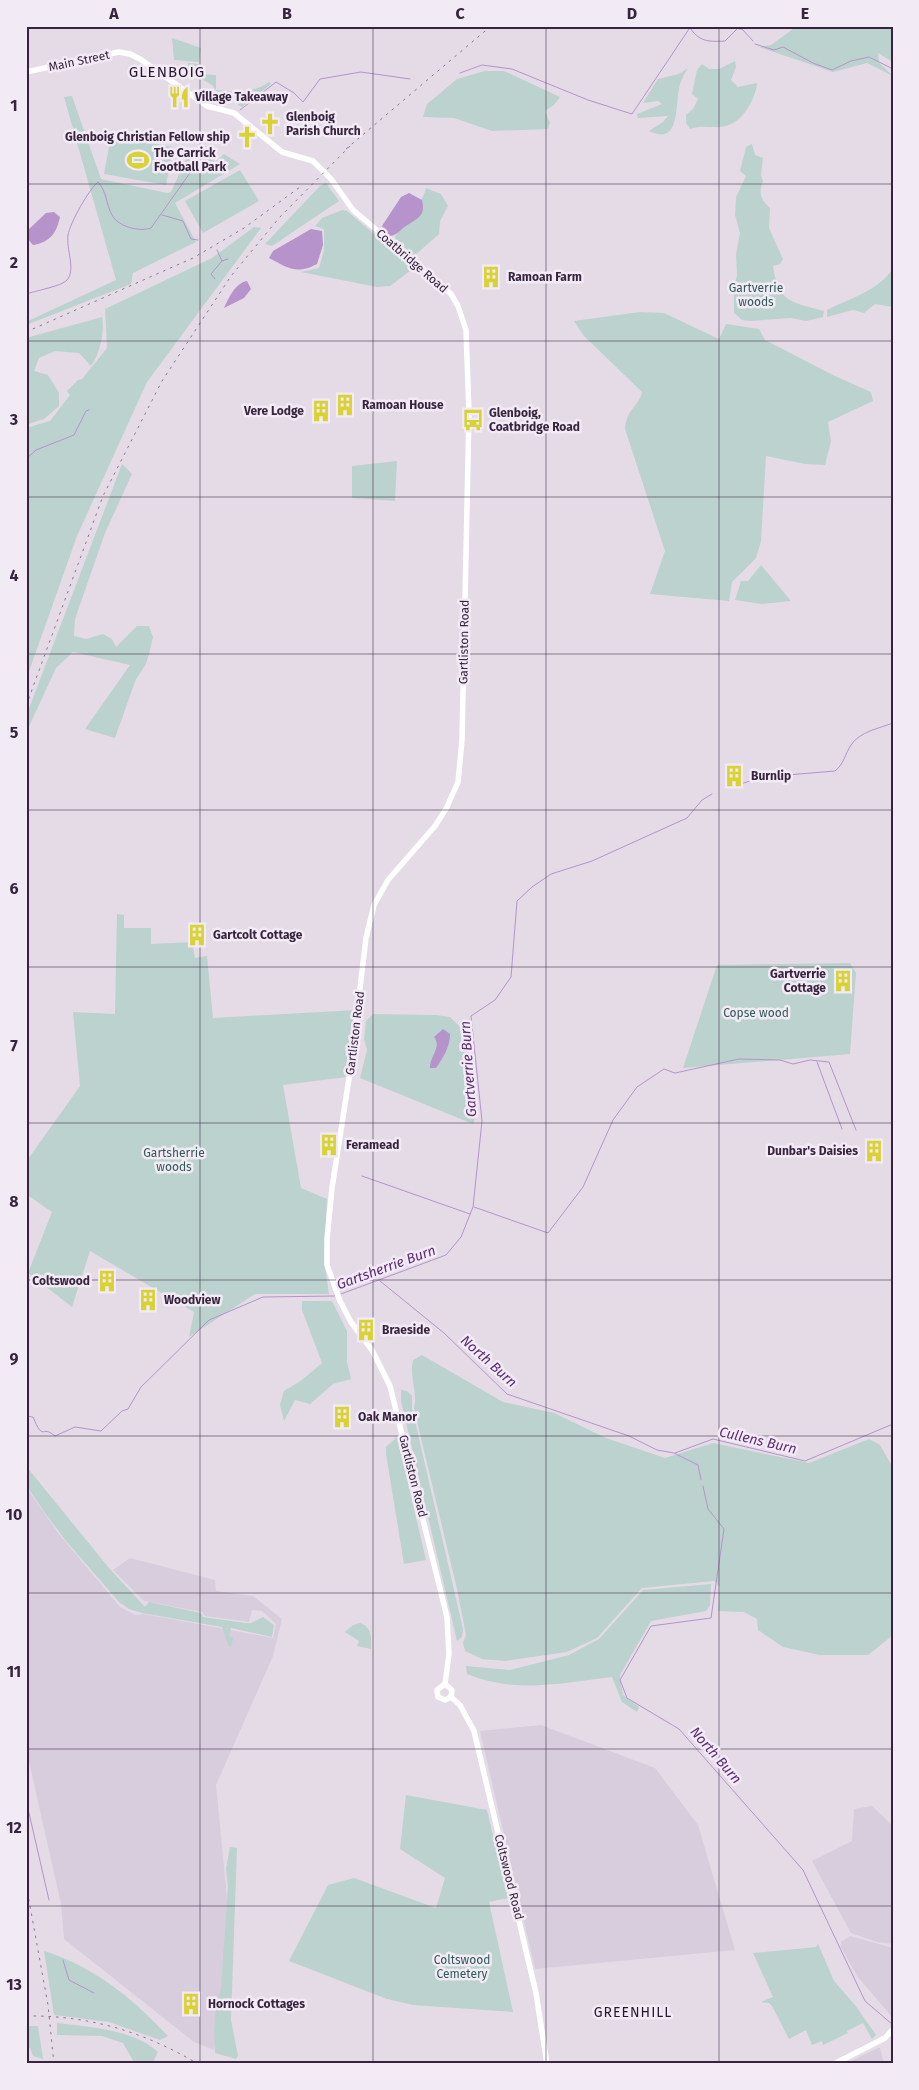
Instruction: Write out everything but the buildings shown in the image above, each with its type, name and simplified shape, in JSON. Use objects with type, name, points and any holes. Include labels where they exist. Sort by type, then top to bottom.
[{"type":"main road","name":"Main Street","points":[[26,72],[119,52],[130,54],[207,106],[234,114],[282,152],[310,159]]},
{"type":"main road","name":"Coatbridge Road","points":[[310,159],[331,179],[353,210],[450,294],[463,318],[466,330],[469,406],[467,503]]},
{"type":"main road","name":"Gartliston Road","points":[[436,1567],[390,1386],[372,1350],[350,1322],[335,1290],[327,1265],[331,1197],[350,1072],[366,938],[374,905],[388,880],[435,826],[446,809],[458,782],[462,746],[467,503]]},
{"type":"main road","name":"Coltswood Road","points":[[436,1567],[447,1626],[449,1654],[445,1684],[436,1690],[438,1697],[444,1700],[451,1697]]},
{"type":"main road","name":"Coltswood Road","points":[[445,1684],[452,1690],[451,1697]]},
{"type":"main road","name":"Coltswood Road","points":[[451,1697],[460,1705],[474,1732],[538,2001],[546,2064]]},
{"type":"main road","points":[[834,2064],[885,2038],[893,2029]]},
{"type":"shaded area","points":[[409,193],[422,200],[422,213],[396,234],[390,236],[382,226],[401,197]]},
{"type":"shaded area","points":[[54,212],[60,217],[54,233],[44,242],[33,245],[27,238],[27,231],[46,213]]},
{"type":"shaded area","points":[[311,229],[322,231],[323,245],[317,264],[298,270],[269,258],[273,251]]},
{"type":"shaded area","points":[[247,281],[251,289],[244,298],[224,308],[236,288]]},
{"type":"shaded area","points":[[443,1029],[450,1034],[447,1048],[436,1068],[430,1068],[437,1044],[434,1037]]},
{"type":"shaded area","points":[[26,1487],[59,1534],[120,1607],[135,1615],[144,1614],[273,1638],[276,1624],[262,1611],[252,1610],[249,1622],[205,1616],[202,1612],[144,1601],[113,1570],[130,1558],[215,1580],[216,1591],[253,1596],[282,1619],[273,1656],[216,1785],[229,1918],[223,1990],[214,2050],[194,2042],[64,1939],[61,1904],[26,1748]]},
{"type":"shaded area","points":[[541,1725],[655,1768],[698,1825],[735,1950],[535,1969],[480,1731]]},
{"type":"shaded area","points":[[872,1806],[893,1826],[893,1944],[877,1942],[851,1933],[812,1861],[852,1841],[854,1809]]},
{"type":"shaded area","points":[[850,1936],[893,1948],[893,2018],[857,1976],[841,1947],[841,1942]]},
{"type":"shaded area","points":[[880,2048],[884,2064],[845,2064]]},
{"type":"green space","points":[[797,26],[893,26],[893,62],[878,53],[879,63],[893,76],[867,63],[833,72],[759,47],[771,45]]},
{"type":"green space","points":[[172,38],[201,48],[199,62],[174,60]]},
{"type":"green space","points":[[735,61],[736,67],[731,80],[738,87],[757,83],[748,109],[732,124],[690,129],[686,123],[686,115],[693,109],[698,99],[692,94],[697,70],[702,64],[709,69],[719,69]]},
{"type":"green space","points":[[188,63],[199,64],[200,74],[216,75],[216,90],[244,91],[256,89],[269,82],[271,84],[242,107],[238,105],[237,99],[218,93],[212,85],[188,71]]},
{"type":"green space","points":[[688,68],[680,83],[676,115],[671,129],[666,133],[659,134],[649,131],[663,122],[668,116],[638,118],[637,114],[662,104],[658,101],[643,103],[658,79],[679,74]]},
{"type":"green space","points":[[485,71],[504,71],[560,97],[554,105],[545,111],[550,123],[548,129],[492,131],[454,118],[423,117],[427,104],[457,79]]},
{"type":"green space","points":[[72,96],[101,179],[167,193],[171,192],[191,148],[200,150],[215,162],[224,154],[240,164],[175,203],[196,242],[133,273],[131,284],[26,325],[26,322],[116,280],[64,97]]},
{"type":"green space","name":"The Carrick Football Park","points":[[111,136],[173,147],[166,185],[104,174]]},
{"type":"green space","name":"Gartverrie woods","points":[[752,144],[755,155],[763,158],[761,196],[770,208],[769,228],[783,259],[780,264],[773,266],[775,278],[783,294],[788,299],[795,303],[824,311],[823,317],[806,321],[791,318],[750,321],[742,320],[734,313],[734,288],[737,275],[736,254],[740,233],[735,215],[736,197],[746,176],[740,171],[746,147]]},
{"type":"green space","points":[[240,170],[259,201],[203,233],[185,201]]},
{"type":"green space","points":[[326,183],[339,201],[272,246],[265,244],[320,186]]},
{"type":"green space","points":[[426,188],[441,194],[448,206],[440,221],[439,234],[414,256],[395,238],[401,226],[419,203]]},
{"type":"green space","points":[[342,210],[347,211],[414,268],[390,286],[377,287],[301,272],[319,268],[324,250],[324,229],[315,226],[322,218]]},
{"type":"green space","points":[[254,227],[261,228],[147,382],[77,536],[26,680],[26,428],[50,421],[70,395],[67,391],[78,380],[82,379],[107,348],[105,309],[212,258]]},
{"type":"green space","points":[[893,268],[893,307],[875,304],[864,313],[853,310],[827,317],[827,310],[863,294],[880,283]]},
{"type":"green space","points":[[640,312],[664,313],[719,339],[726,324],[759,329],[765,340],[871,392],[873,401],[828,422],[831,441],[825,465],[805,464],[766,456],[761,541],[756,558],[732,582],[729,601],[650,594],[665,551],[625,429],[628,416],[642,392],[584,336],[574,321]]},
{"type":"green space","points":[[102,317],[101,342],[91,366],[79,353],[55,351],[39,358],[34,371],[48,375],[59,393],[59,406],[44,419],[26,425],[26,338]]},
{"type":"green space","points":[[397,461],[395,501],[352,498],[352,466]]},
{"type":"green space","points":[[122,464],[132,474],[105,533],[75,619],[74,636],[86,639],[103,634],[112,639],[116,647],[137,626],[149,626],[153,637],[146,664],[136,679],[115,738],[85,729],[130,665],[73,652],[56,668],[26,733],[28,711]]},
{"type":"green space","points":[[761,565],[791,601],[762,604],[735,600],[741,581],[748,581]]},
{"type":"green space","name":"Gartsherrie woods","points":[[117,914],[124,915],[124,928],[151,928],[151,944],[192,942],[195,958],[207,956],[213,1018],[356,1010],[347,1077],[283,1085],[301,1188],[327,1199],[324,1261],[329,1294],[255,1294],[189,1337],[194,1312],[90,1251],[72,1307],[28,1273],[52,1212],[26,1194],[26,1162],[80,1086],[73,1012],[115,1014]]},
{"type":"green space","name":"Copse wood","points":[[850,963],[856,973],[850,1054],[683,1068],[717,965]]},
{"type":"green space","points":[[373,1014],[436,1015],[450,1017],[459,1026],[466,1040],[475,1089],[476,1115],[473,1124],[360,1078],[367,1050],[364,1039],[366,1021]]},
{"type":"green space","points":[[302,1301],[332,1301],[347,1331],[347,1362],[351,1379],[333,1384],[310,1404],[295,1400],[284,1421],[280,1405],[284,1391],[302,1380],[322,1363],[302,1310]]},
{"type":"green space","points":[[422,1355],[503,1402],[554,1413],[606,1438],[665,1458],[713,1443],[809,1463],[869,1439],[880,1445],[893,1468],[893,1635],[868,1655],[820,1655],[783,1647],[758,1630],[757,1619],[744,1612],[718,1611],[720,1587],[714,1581],[642,1588],[597,1638],[567,1652],[505,1661],[482,1659],[465,1651],[463,1643],[466,1635],[457,1589],[414,1409],[415,1396],[412,1366],[413,1360]]},
{"type":"green space","points":[[401,1390],[407,1391],[412,1396],[412,1408],[463,1629],[462,1637],[457,1641],[401,1401]]},
{"type":"green space","points":[[397,1437],[426,1560],[404,1564],[386,1454],[386,1447]]},
{"type":"green space","points":[[26,1466],[109,1568],[145,1607],[149,1602],[201,1613],[203,1617],[245,1623],[251,1623],[263,1617],[274,1625],[272,1637],[231,1628],[229,1636],[233,1638],[231,1648],[228,1645],[222,1627],[129,1609],[119,1602],[66,1541],[45,1513],[26,1485]]},
{"type":"green space","points":[[711,1584],[710,1605],[706,1611],[651,1621],[620,1675],[623,1695],[639,1707],[637,1712],[622,1702],[612,1677],[557,1684],[521,1685],[504,1684],[467,1674],[466,1666],[510,1670],[569,1655],[599,1639],[643,1590]]},
{"type":"green space","points":[[360,1623],[369,1631],[371,1649],[357,1646],[359,1641],[345,1632],[353,1625]]},
{"type":"green space","name":"Coltswood Cemetery","points":[[406,1795],[487,1810],[508,1898],[489,1902],[513,2012],[413,2005],[387,1999],[289,1961],[328,1885],[354,1878],[436,1908],[445,1878],[400,1849]]},
{"type":"green space","points":[[230,1847],[237,1848],[231,2020],[238,2056],[236,2059],[215,2053],[214,2031],[216,2008],[221,1987],[228,1886],[226,1869]]},
{"type":"green space","points":[[818,1944],[834,1981],[855,2005],[876,2035],[872,2039],[863,2023],[847,2031],[848,2033],[823,2045],[822,2041],[812,2045],[806,2030],[789,2039],[772,2006],[769,2003],[761,2002],[773,1997],[753,1953],[816,1947]]},
{"type":"green space","points":[[44,1951],[80,1966],[112,1985],[141,2009],[168,2036],[160,2040],[109,2022],[54,2015]]},
{"type":"green space","points":[[57,2023],[110,2030],[136,2038],[158,2052],[152,2064],[135,2064],[123,2043],[102,2036],[57,2035]]},
{"type":"green space","points":[[26,2026],[38,2026],[43,2059],[33,2056],[30,2048],[26,2048]]},
{"type":"waterway","points":[[689,26],[700,38],[714,41],[725,41],[740,26]]},
{"type":"waterway","points":[[460,73],[482,65],[512,69],[588,100],[632,114],[691,26]]},
{"type":"waterway","points":[[739,29],[742,29],[753,41]]},
{"type":"waterway","points":[[755,44],[774,50],[783,47],[813,63],[832,70],[851,61],[869,57],[893,69]]},
{"type":"waterway","points":[[240,110],[276,82],[294,93],[303,102],[320,79],[361,72],[410,79]]},
{"type":"waterway","points":[[26,294],[64,282],[70,276],[69,230],[85,199],[98,182],[112,215],[119,223],[135,229],[151,228],[207,149]]},
{"type":"waterway","points":[[162,215],[183,221],[191,239],[198,240]]},
{"type":"waterway","points":[[215,279],[211,274],[222,261],[217,250]]},
{"type":"waterway","points":[[222,261],[228,259]]},
{"type":"waterway","points":[[26,459],[36,450],[74,435],[86,411],[89,410]]},
{"type":"waterway","name":"Gartverrie Burn","points":[[734,786],[763,777],[835,771],[849,748],[859,737],[893,723]]},
{"type":"waterway","name":"Gartverrie Burn","points":[[341,1294],[446,1255],[461,1237],[473,1207],[482,1121],[471,1016],[495,1000],[511,977],[517,901],[532,887],[551,874],[592,861],[687,818],[702,800],[712,794]]},
{"type":"waterway","name":"Gartsherrie Burn","points":[[474,1207],[548,1233],[583,1187],[613,1120],[637,1087],[664,1069],[675,1073],[739,1059],[780,1060],[793,1064],[810,1060],[829,1062],[856,1130]]},
{"type":"waterway","points":[[817,1062],[842,1129]]},
{"type":"waterway","points":[[362,1176],[470,1214]]},
{"type":"waterway","name":"North Burn","points":[[380,1281],[444,1333],[507,1394],[629,1436],[657,1450],[674,1453],[698,1465],[701,1480]]},
{"type":"waterway","name":"Gartsherrie Burn","points":[[26,1416],[33,1417],[41,1431],[55,1436],[75,1427],[101,1431],[122,1411],[128,1409],[141,1387],[209,1320],[263,1297],[335,1296]]},
{"type":"waterway","name":"Cullens Burn","points":[[675,1453],[713,1439],[805,1461],[893,1424]]},
{"type":"waterway","name":"North Burn","points":[[703,1486],[708,1509],[724,1529],[711,1618],[651,1626],[620,1680],[627,1698],[679,1729],[803,1870],[865,2001],[893,2025]]},
{"type":"waterway","name":"Gartsherrie Burn","points":[[26,1800],[49,1900]]},
{"type":"waterway","name":"Gartsherrie Burn","points":[[63,1960],[69,1980],[94,1993]]},
{"type":"railway","points":[[346,149],[491,26]]},
{"type":"railway","points":[[26,706],[103,496],[162,381],[231,276],[279,218],[351,145]]},
{"type":"railway","points":[[26,332],[193,258],[244,228],[300,187]]},
{"type":"railway","points":[[26,1884],[48,2005],[54,2064]]},
{"type":"railway","points":[[26,2016],[49,2016],[94,2022],[137,2034],[198,2064]]},
{"type":"place","name":"Village Takeaway","points":[[179,97]]},
{"type":"place","name":"Glenboig Parish Church","points":[[270,124]]},
{"type":"place","name":"Glenboig Christian Fellow ship","points":[[247,137]]},
{"type":"place","name":"The Carrick Football Park","points":[[138,160]]},
{"type":"place","name":"Ramoan Farm","points":[[491,277]]},
{"type":"place","name":"Ramoan House","points":[[345,405]]},
{"type":"place","name":"Vere Lodge","points":[[321,411]]},
{"type":"place","name":"Glenboig, Coatbridge Road","points":[[473,420]]},
{"type":"place","name":"Burnlip","points":[[734,776]]},
{"type":"place","name":"Gartcolt Cottage","points":[[197,935]]},
{"type":"place","name":"Gartverrie Cottage","points":[[843,981]]},
{"type":"place","name":"Feramead","points":[[329,1145]]},
{"type":"place","name":"Dunbar's Daisies","points":[[874,1151]]},
{"type":"place","name":"Coltswood","points":[[107,1281]]},
{"type":"place","name":"Woodview","points":[[148,1300]]},
{"type":"place","name":"Braeside","points":[[366,1330]]},
{"type":"place","name":"Oak Manor","points":[[342,1417]]},
{"type":"place","name":"Hornock Cottages","points":[[191,2004]]},
{"type":"district","name":"GLENBOIG","points":[[167,72]]},
{"type":"district","name":"GREENHILL","points":[[633,2012]]}]
